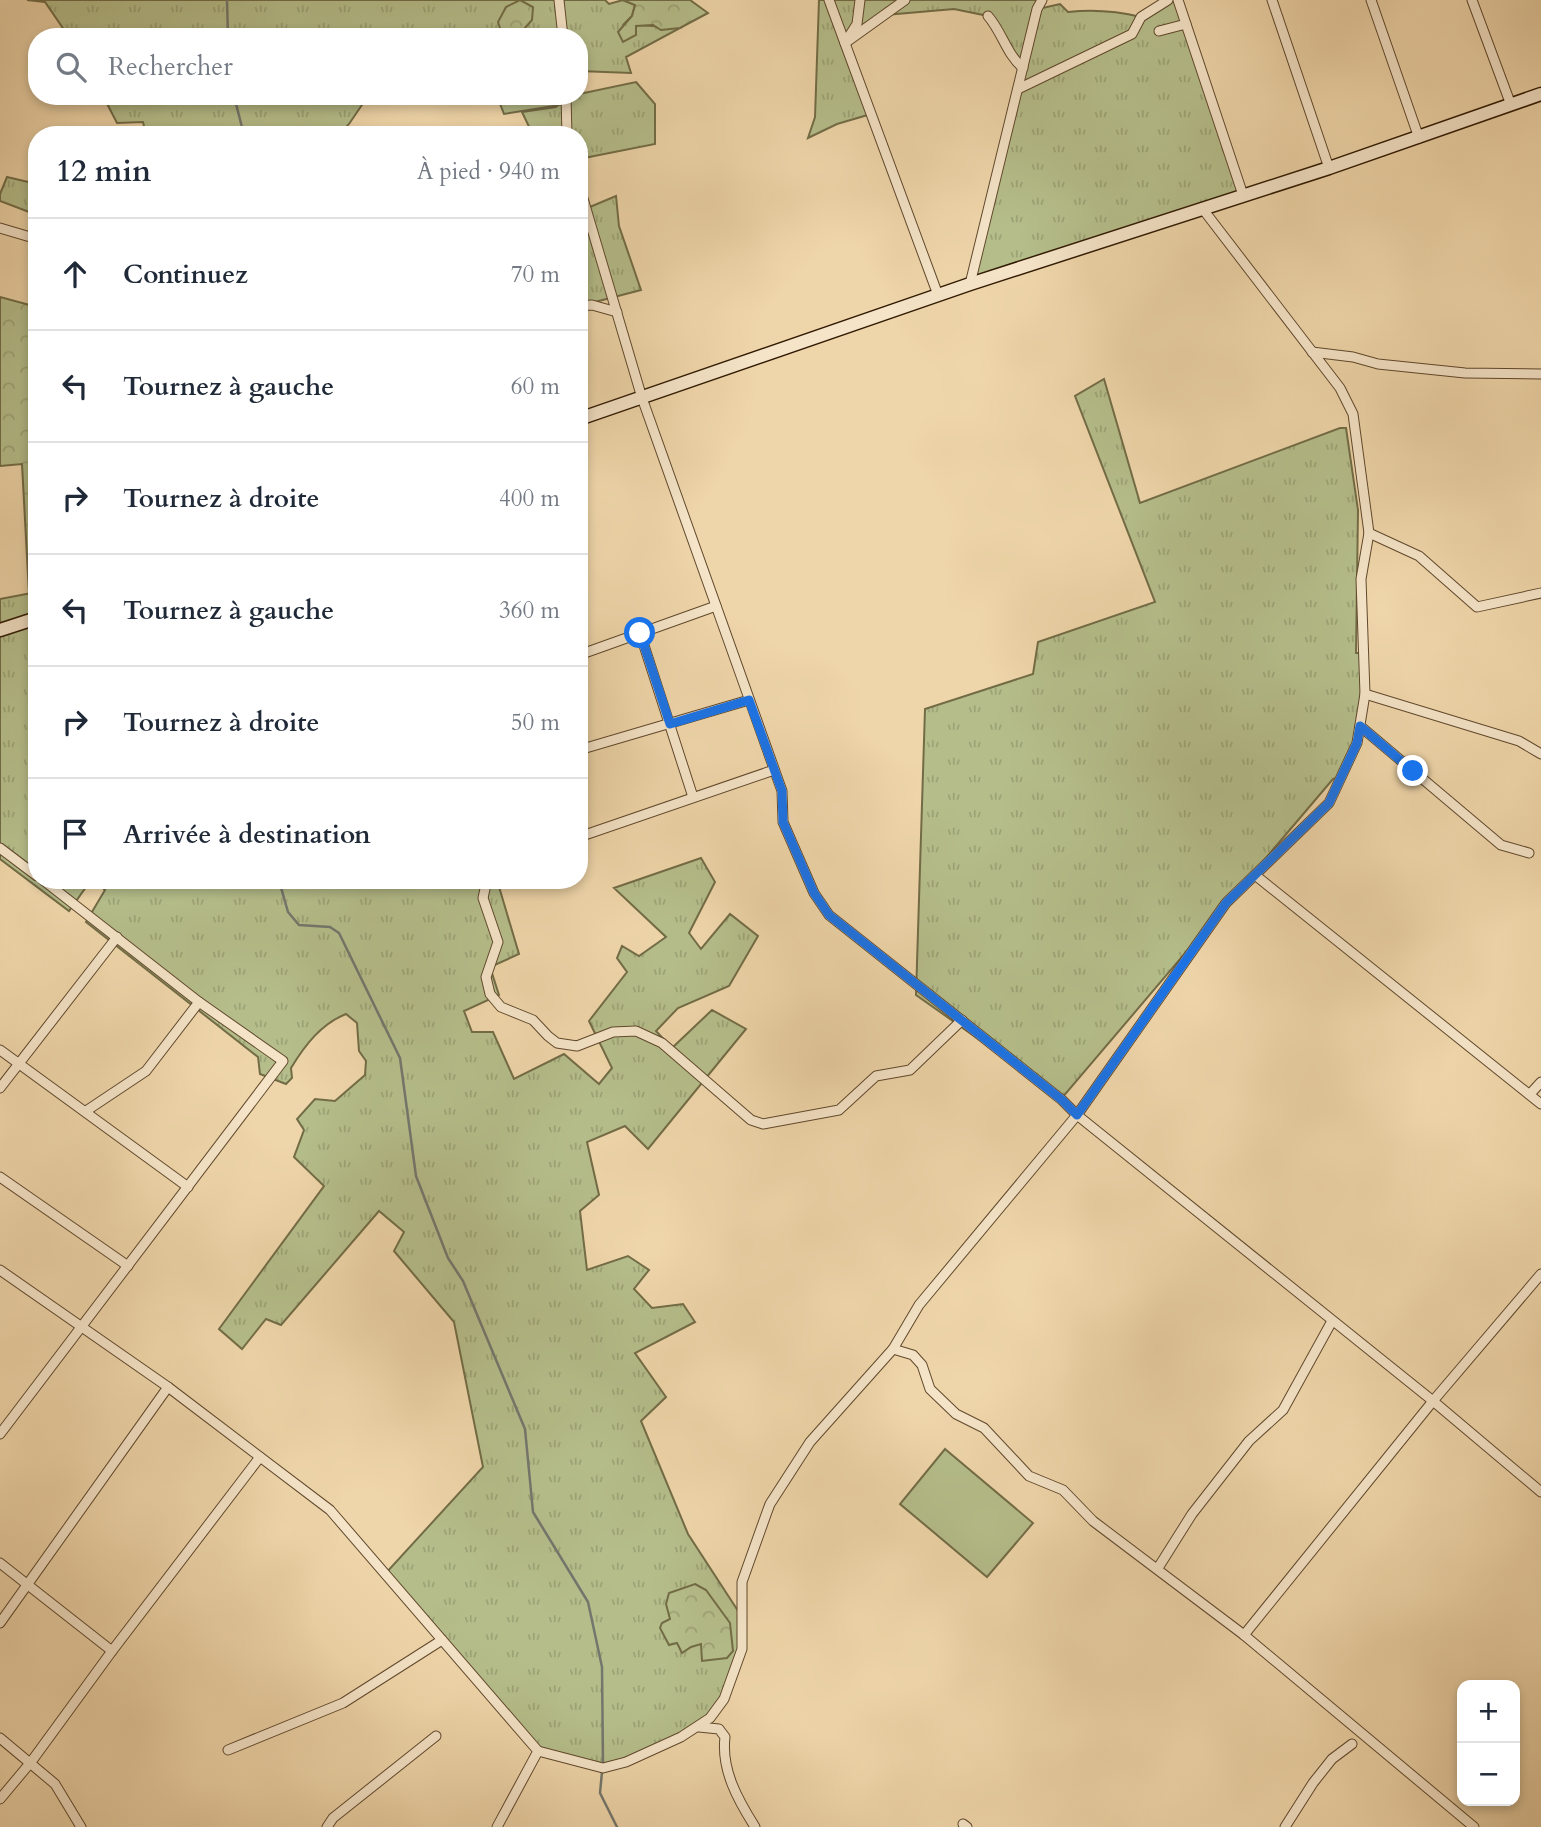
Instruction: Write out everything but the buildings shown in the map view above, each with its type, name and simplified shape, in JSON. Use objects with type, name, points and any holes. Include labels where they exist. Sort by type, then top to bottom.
[{"type":"main road","points":[[588,416],[970,284],[1329,168],[1541,94]]},
{"type":"main road","points":[[0,630],[28,621]]},
{"type":"street","points":[[559,0],[562,28]]},
{"type":"street","points":[[829,0],[938,295]]},
{"type":"street","points":[[845,43],[857,24],[860,0]]},
{"type":"street","points":[[845,43],[905,0]]},
{"type":"street","points":[[970,284],[1037,9],[1042,0]]},
{"type":"street","points":[[1018,89],[1132,34],[1141,17],[1168,0]]},
{"type":"street","points":[[1178,0],[1243,195]]},
{"type":"street","points":[[1272,0],[1329,168]]},
{"type":"street","points":[[1371,0],[1419,138]]},
{"type":"street","points":[[1472,0],[1511,105]]},
{"type":"street","points":[[988,16],[998,27],[1015,61],[1023,68]]},
{"type":"street","points":[[1159,31],[1186,24]]},
{"type":"street","points":[[566,105],[567,126]]},
{"type":"street","points":[[0,1271],[168,1387],[330,1510],[538,1751],[603,1768],[626,1762],[681,1737],[710,1718],[724,1699],[741,1649],[742,1582],[770,1504],[810,1442],[893,1349],[919,1305],[1077,1115],[1226,903],[1329,803],[1357,743],[1365,694],[1361,579],[1369,533],[1353,414],[1340,388],[1202,208]]},
{"type":"street","points":[[588,227],[642,398],[782,791],[783,822],[814,893],[829,915],[1062,1100],[1077,1115],[1433,1401],[1541,1492]]},
{"type":"street","points":[[0,228],[28,236]]},
{"type":"street","points":[[588,305],[617,312]]},
{"type":"street","points":[[1312,352],[1353,357],[1378,365],[1465,373],[1541,374]]},
{"type":"street","points":[[1369,533],[1419,556],[1477,607],[1541,593]]},
{"type":"street","points":[[588,651],[716,606]]},
{"type":"street","points":[[640,633],[693,797]]},
{"type":"street","points":[[1365,694],[1520,741],[1541,754]]},
{"type":"street","points":[[588,747],[749,700]]},
{"type":"street","points":[[1360,726],[1501,845],[1529,853]]},
{"type":"street","points":[[588,833],[774,770]]},
{"type":"street","points":[[0,848],[28,869]]},
{"type":"street","points":[[1255,876],[1541,1104]]},
{"type":"street","points":[[0,1434],[283,1061],[199,1002],[55,889]]},
{"type":"street","points":[[485,889],[483,898],[498,942],[486,977],[490,993],[501,1007],[533,1020],[557,1043],[577,1046],[613,1032],[636,1031],[662,1043],[751,1120],[762,1124],[839,1110],[876,1076],[910,1070],[962,1020]]},
{"type":"street","points":[[0,1088],[117,937]]},
{"type":"street","points":[[86,1111],[146,1071],[199,1002]]},
{"type":"street","points":[[0,1050],[188,1187]]},
{"type":"street","points":[[1530,1094],[1541,1083]]},
{"type":"street","points":[[0,1177],[128,1266]]},
{"type":"street","points":[[1244,1635],[1433,1401],[1541,1274]]},
{"type":"street","points":[[1158,1568],[1192,1514],[1249,1441],[1283,1410],[1332,1321]]},
{"type":"street","points":[[893,1349],[913,1355],[922,1365],[930,1389],[956,1414],[984,1428],[1029,1476],[1063,1490],[1093,1521],[1244,1635],[1474,1827]]},
{"type":"street","points":[[0,1623],[168,1387]]},
{"type":"street","points":[[0,1799],[31,1762],[260,1457]]},
{"type":"street","points":[[0,1563],[112,1651]]},
{"type":"street","points":[[228,1750],[343,1703],[442,1640]]},
{"type":"street","points":[[699,1727],[719,1729],[725,1737],[723,1754],[738,1799],[755,1827]]},
{"type":"street","points":[[327,1827],[333,1818],[436,1736]]},
{"type":"street","points":[[0,1738],[55,1784],[81,1827]]},
{"type":"street","points":[[1284,1827],[1302,1797],[1332,1759],[1352,1744]]},
{"type":"street","points":[[497,1827],[538,1751]]},
{"type":"green space","points":[[27,0],[605,0],[609,4],[623,0],[635,5],[632,16],[624,24],[680,28],[626,57],[631,73],[588,71],[588,28],[63,28],[45,2]]},
{"type":"green space","points":[[520,0],[533,7],[532,20],[525,28],[500,28],[498,22],[506,7]]},
{"type":"green space","points":[[623,0],[690,0],[708,13],[680,28],[661,30],[653,25],[636,26],[636,35],[623,42],[618,32],[632,16],[635,5]]},
{"type":"green space","points":[[819,0],[1042,0],[1038,9],[1060,4],[1068,12],[1105,11],[1141,17],[1168,0],[1178,0],[1243,195],[970,284],[1023,68],[988,16],[954,9],[885,15],[845,43],[871,114],[837,124],[808,138],[815,117]]},
{"type":"green space","points":[[636,82],[655,104],[655,144],[588,157],[588,126],[529,126],[522,112],[558,105],[588,105],[588,92]]},
{"type":"green space","points":[[108,105],[362,105],[347,126],[144,126],[143,122],[117,123]]},
{"type":"green space","points":[[500,105],[560,105],[504,114]]},
{"type":"green space","points":[[7,177],[28,182],[28,212],[0,201]]},
{"type":"green space","points":[[616,196],[619,226],[641,290],[588,304],[588,208]]},
{"type":"green space","points":[[0,297],[28,305],[28,575],[22,464],[0,466]]},
{"type":"green space","points":[[1104,379],[1140,503],[1346,428],[1358,510],[1356,653],[1363,653],[1365,694],[1357,743],[1341,777],[1333,779],[1062,1098],[916,995],[925,709],[1033,674],[1038,642],[1155,602],[1075,396]]},
{"type":"green space","points":[[28,594],[28,880],[0,859],[0,599]]},
{"type":"green space","points":[[701,858],[715,882],[689,933],[701,949],[730,914],[758,936],[729,986],[678,1008],[656,1031],[672,1048],[712,1010],[746,1029],[648,1149],[625,1126],[587,1142],[599,1195],[580,1211],[587,1270],[628,1256],[649,1270],[634,1289],[652,1308],[683,1304],[695,1322],[635,1353],[666,1397],[641,1421],[688,1534],[742,1617],[742,1649],[724,1699],[699,1727],[603,1768],[538,1751],[385,1574],[483,1467],[454,1322],[394,1251],[404,1232],[379,1211],[281,1325],[266,1319],[242,1349],[219,1329],[324,1186],[294,1157],[304,1130],[297,1119],[315,1099],[335,1101],[365,1075],[366,1061],[359,1051],[357,1023],[346,1014],[321,1029],[296,1059],[291,1068],[292,1078],[286,1084],[260,1074],[258,1057],[86,922],[104,889],[500,889],[519,954],[490,967],[499,995],[464,1011],[472,1032],[493,1032],[514,1079],[564,1054],[599,1084],[612,1068],[589,1021],[627,972],[617,958],[622,946],[639,956],[666,937],[614,888]]},
{"type":"green space","points":[[40,889],[85,889],[69,911]]},
{"type":"green space","points":[[945,1449],[1033,1523],[987,1577],[900,1504]]},
{"type":"green space","points":[[695,1584],[706,1590],[730,1623],[733,1651],[727,1658],[702,1661],[701,1644],[682,1653],[677,1643],[669,1645],[660,1628],[662,1623],[670,1619],[666,1604],[669,1593]]},
{"type":"waterway","points":[[227,0],[228,28]]},
{"type":"waterway","points":[[236,105],[242,126]]},
{"type":"waterway","points":[[281,889],[288,912],[299,925],[330,927],[339,933],[400,1058],[416,1176],[448,1258],[463,1281],[525,1429],[533,1512],[588,1602],[602,1667],[603,1765]]},
{"type":"waterway","points":[[602,1772],[600,1793],[617,1827]]},
{"type":"route","points":[[640,633],[670,724],[749,700],[782,791],[783,822],[814,893],[829,915],[1062,1100],[1077,1115],[1226,903],[1329,803],[1357,743],[1360,726],[1413,771]]}]
